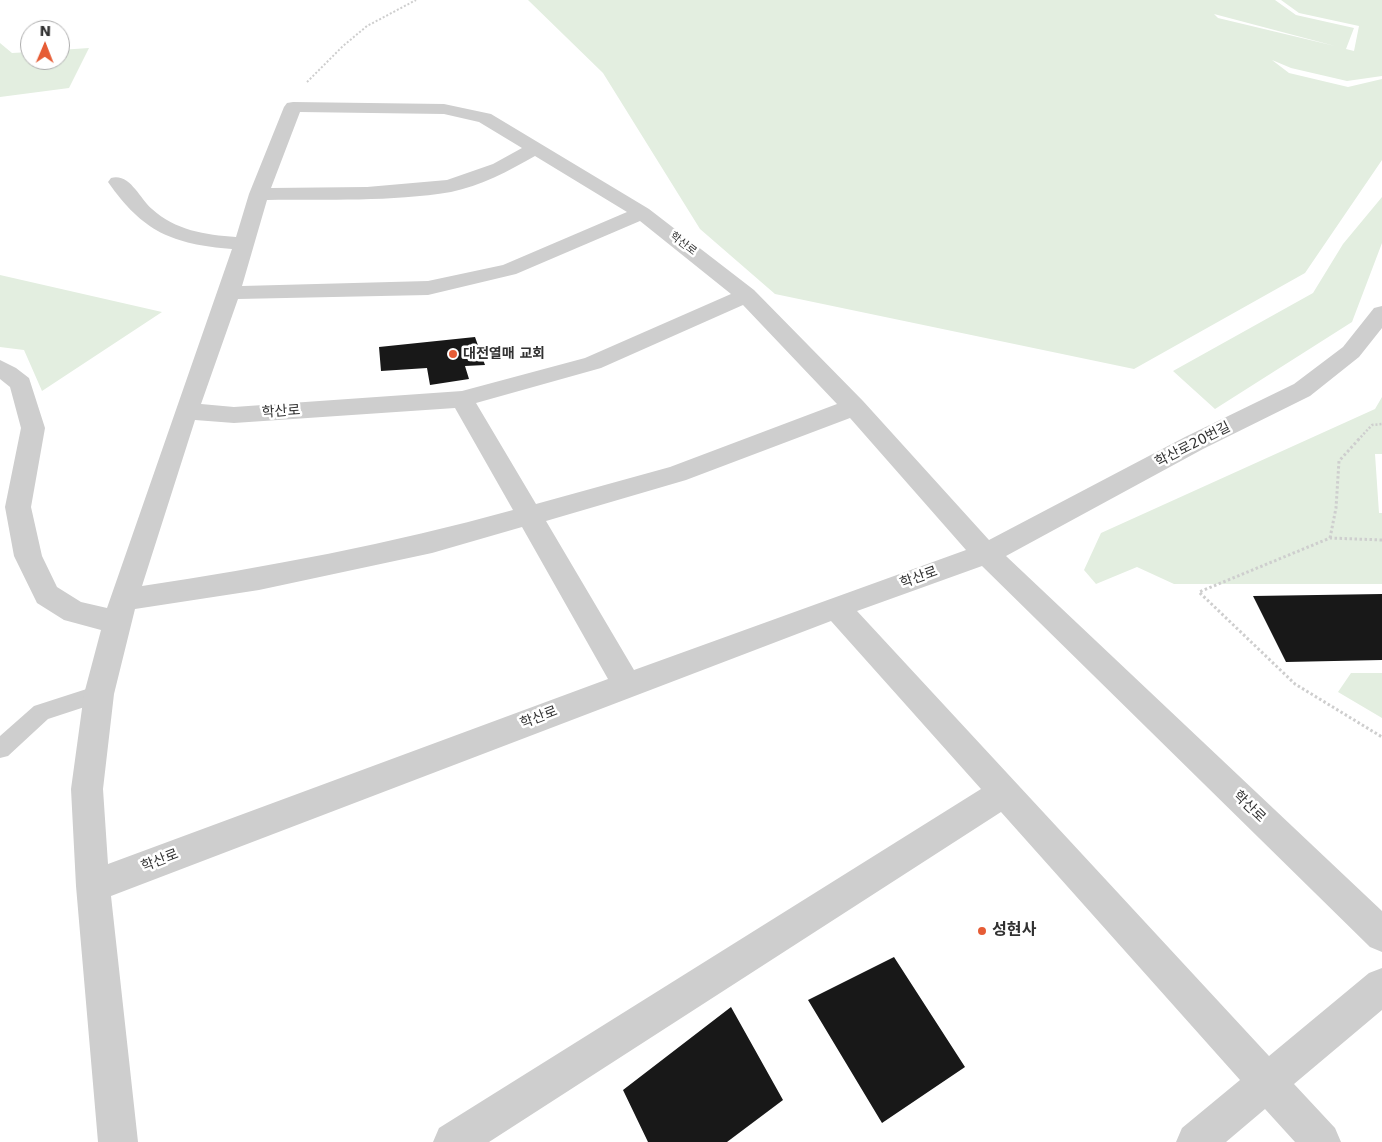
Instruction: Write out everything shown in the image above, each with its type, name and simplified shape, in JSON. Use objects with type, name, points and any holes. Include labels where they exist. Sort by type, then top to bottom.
[{"type":"street","name":"학산로","points":[[293,107],[444,109],[484,118],[642,213],[746,295],[854,407],[986,554],[1382,935]]},
{"type":"street","points":[[118,1142],[93,886],[87,789],[99,694],[120,611],[186,411],[229,293],[259,194],[293,107]]},
{"type":"street","points":[[259,194],[367,193],[450,186],[500,168],[534,148]]},
{"type":"street","points":[[118,182],[144,213],[163,227],[194,238],[244,244]]},
{"type":"street","points":[[229,293],[428,288],[509,270],[642,213]]},
{"type":"street","name":"학산로","points":[[186,411],[234,415],[462,399],[593,363],[746,295]]},
{"type":"street","name":"학산로20번길","points":[[986,554],[1194,443],[1302,390],[1351,352],[1382,313]]},
{"type":"street","points":[[0,368],[8,372],[20,384],[33,428],[18,507],[28,556],[48,596],[74,612],[120,611],[259,579],[432,543],[530,517],[677,474],[854,407]]},
{"type":"street","points":[[462,399],[627,685]]},
{"type":"street","name":"학산로","points":[[93,886],[836,607],[986,554]]},
{"type":"street","points":[[836,607],[1267,1080],[1321,1142]]},
{"type":"street","points":[[454,1142],[1005,792]]},
{"type":"street","points":[[1196,1142],[1267,1080],[1382,986]]},
{"type":"lane","points":[[0,748],[41,712],[99,694]]},
{"type":"path","points":[[293,107],[304,85],[343,46],[367,26],[416,0]]},
{"type":"path","points":[[1330,538],[1336,508],[1338,461],[1372,425],[1382,424]]},
{"type":"path","points":[[1382,540],[1330,538],[1199,592],[1295,684],[1382,737]]},
{"type":"green space","points":[[528,0],[1275,0],[1296,15],[1354,28],[1346,49],[1354,51],[1359,26],[1299,13],[1281,0],[1382,0],[1382,76],[1347,81],[1291,68],[1272,60],[1289,73],[1348,87],[1382,79],[1382,160],[1305,273],[1134,369],[775,294],[700,229],[603,73]],"holes":[[[1214,14],[1335,46],[1218,18]]]},
{"type":"green space","points":[[0,43],[12,53],[20,53],[20,70],[70,70],[70,49],[89,48],[69,88],[0,97]]},
{"type":"green space","points":[[1382,197],[1382,243],[1352,322],[1215,409],[1173,371],[1313,293],[1343,244]]},
{"type":"green space","points":[[0,275],[162,312],[42,391],[24,350],[0,347]]},
{"type":"green space","points":[[1382,397],[1382,454],[1375,454],[1379,513],[1382,513],[1382,584],[1174,584],[1137,567],[1096,584],[1084,570],[1101,533],[1375,409]]},
{"type":"green space","points":[[1351,673],[1382,673],[1382,718],[1338,692]]},
{"type":"building","name":"대전열매 교회","points":[[475,337],[485,365],[465,366],[469,379],[430,385],[427,368],[381,371],[379,347]]},
{"type":"building","points":[[1382,594],[1382,660],[1286,662],[1253,596]]},
{"type":"building","points":[[894,957],[965,1067],[882,1123],[808,1000]]},
{"type":"building","points":[[731,1007],[783,1100],[727,1142],[648,1142],[623,1090]]},
{"type":"place","name":"대전열매 교회","points":[[453,354]]},
{"type":"place","name":"성현사","points":[[982,931]]}]
